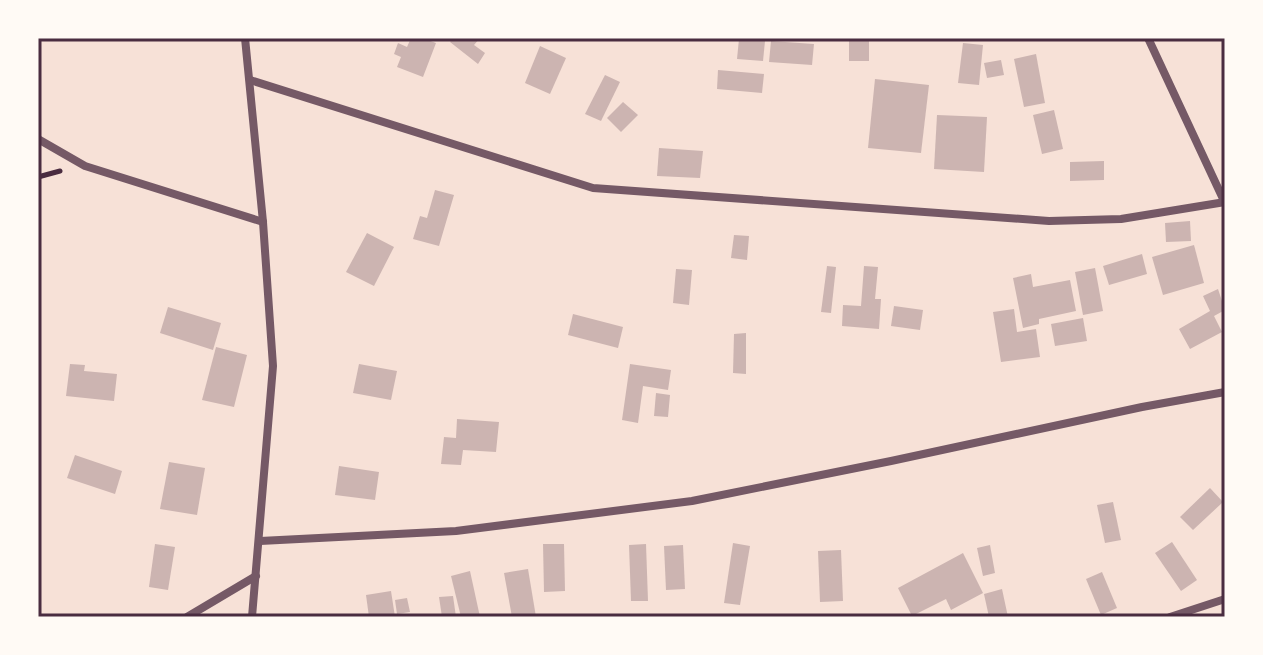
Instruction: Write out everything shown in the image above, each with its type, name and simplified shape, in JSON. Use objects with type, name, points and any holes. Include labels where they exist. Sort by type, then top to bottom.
[{"type":"street","points":[[245,38],[273,366],[252,617]]},
{"type":"street","points":[[250,80],[593,188],[1049,221],[1121,219],[1225,202],[1148,38]]},
{"type":"street","points":[[38,139],[85,166],[263,222]]},
{"type":"street","points":[[260,541],[456,531],[692,501],[1225,392]]},
{"type":"street","points":[[187,617],[256,576]]},
{"type":"street","points":[[1170,617],[1225,599]]},
{"type":"building","points":[[411,38],[436,43],[423,77],[397,67],[401,57],[394,54],[398,43],[407,47]]},
{"type":"building","points":[[453,38],[480,38],[474,45],[485,53],[478,64],[450,42]]},
{"type":"building","points":[[849,38],[869,38],[869,61],[849,61]]},
{"type":"building","points":[[739,39],[765,41],[763,61],[737,59]]},
{"type":"building","points":[[771,41],[814,44],[812,65],[769,62]]},
{"type":"building","points":[[963,43],[983,45],[979,85],[958,83]]},
{"type":"building","points":[[540,46],[566,58],[550,94],[525,83]]},
{"type":"building","points":[[1036,54],[1045,103],[1024,107],[1014,59]]},
{"type":"building","points":[[1001,60],[1004,75],[987,78],[984,63]]},
{"type":"building","points":[[718,70],[764,74],[762,93],[717,89]]},
{"type":"building","points":[[605,75],[620,82],[601,121],[585,114]]},
{"type":"building","points":[[875,79],[929,85],[921,153],[868,148]]},
{"type":"building","points":[[623,102],[638,115],[621,132],[607,118]]},
{"type":"building","points":[[1054,110],[1063,149],[1042,154],[1033,115]]},
{"type":"building","points":[[937,115],[987,117],[984,172],[934,169]]},
{"type":"building","points":[[659,148],[703,151],[700,178],[657,176]]},
{"type":"building","points":[[1104,161],[1104,180],[1070,181],[1070,162]]},
{"type":"building","points":[[435,190],[454,195],[439,246],[413,239],[420,216],[427,218]]},
{"type":"building","points":[[1190,221],[1191,241],[1166,242],[1165,223]]},
{"type":"building","points":[[367,233],[394,247],[374,286],[346,272]]},
{"type":"building","points":[[734,235],[749,236],[747,260],[731,258]]},
{"type":"building","points":[[1194,245],[1204,283],[1163,295],[1152,257]]},
{"type":"building","points":[[1142,254],[1147,274],[1109,285],[1103,266]]},
{"type":"building","points":[[827,266],[836,267],[831,313],[821,312]]},
{"type":"building","points":[[864,266],[878,267],[875,299],[881,299],[879,329],[842,326],[843,305],[861,306]]},
{"type":"building","points":[[1095,268],[1103,311],[1083,315],[1075,272]]},
{"type":"building","points":[[676,269],[692,270],[689,305],[673,303]]},
{"type":"building","points":[[1031,274],[1033,287],[1070,280],[1076,311],[1039,319],[1039,324],[1023,328],[1013,278]]},
{"type":"building","points":[[1218,289],[1225,310],[1214,316],[1222,332],[1190,349],[1179,329],[1210,311],[1203,296]]},
{"type":"building","points":[[894,306],[923,310],[920,330],[891,326]]},
{"type":"building","points":[[168,307],[221,323],[213,350],[160,333]]},
{"type":"building","points":[[1014,309],[1017,332],[1036,329],[1040,357],[1001,362],[993,312]]},
{"type":"building","points":[[573,314],[623,327],[618,348],[568,335]]},
{"type":"building","points":[[1083,318],[1087,341],[1055,346],[1051,324]]},
{"type":"building","points":[[746,333],[746,374],[733,373],[734,334]]},
{"type":"building","points":[[216,347],[247,355],[234,407],[202,400]]},
{"type":"building","points":[[70,364],[85,365],[84,371],[117,374],[114,401],[66,396]]},
{"type":"building","points":[[359,364],[397,371],[391,400],[353,393]]},
{"type":"building","points":[[630,364],[671,370],[668,390],[643,386],[638,423],[622,420]]},
{"type":"building","points":[[656,393],[670,395],[668,417],[654,416]]},
{"type":"building","points":[[457,419],[499,422],[496,452],[463,450],[461,465],[441,464],[444,437],[456,438]]},
{"type":"building","points":[[75,455],[122,471],[115,494],[67,478]]},
{"type":"building","points":[[169,462],[205,468],[197,515],[160,509]]},
{"type":"building","points":[[339,466],[379,472],[375,500],[335,495]]},
{"type":"building","points":[[1210,488],[1223,502],[1193,530],[1180,517]]},
{"type":"building","points":[[1113,502],[1121,540],[1105,543],[1097,505]]},
{"type":"building","points":[[1172,542],[1197,580],[1181,591],[1155,553]]},
{"type":"building","points":[[733,543],[750,546],[740,605],[724,603]]},
{"type":"building","points":[[155,544],[175,547],[168,590],[149,587]]},
{"type":"building","points":[[543,544],[564,544],[565,591],[544,592]]},
{"type":"building","points":[[646,544],[648,601],[631,601],[629,545]]},
{"type":"building","points":[[683,545],[685,589],[666,590],[664,546]]},
{"type":"building","points":[[990,545],[995,573],[983,576],[977,548]]},
{"type":"building","points":[[841,550],[843,601],[820,602],[818,551]]},
{"type":"building","points":[[963,553],[983,593],[951,610],[946,599],[912,616],[898,588]]},
{"type":"building","points":[[528,569],[536,617],[512,617],[504,573]]},
{"type":"building","points":[[470,571],[480,617],[461,617],[451,576]]},
{"type":"building","points":[[1102,572],[1117,608],[1101,615],[1086,579]]},
{"type":"building","points":[[1002,589],[1008,617],[989,617],[984,594]]},
{"type":"building","points":[[391,591],[395,617],[369,617],[366,595]]},
{"type":"building","points":[[453,596],[456,617],[442,617],[439,597]]},
{"type":"building","points":[[407,598],[410,612],[397,614],[395,600]]}]
